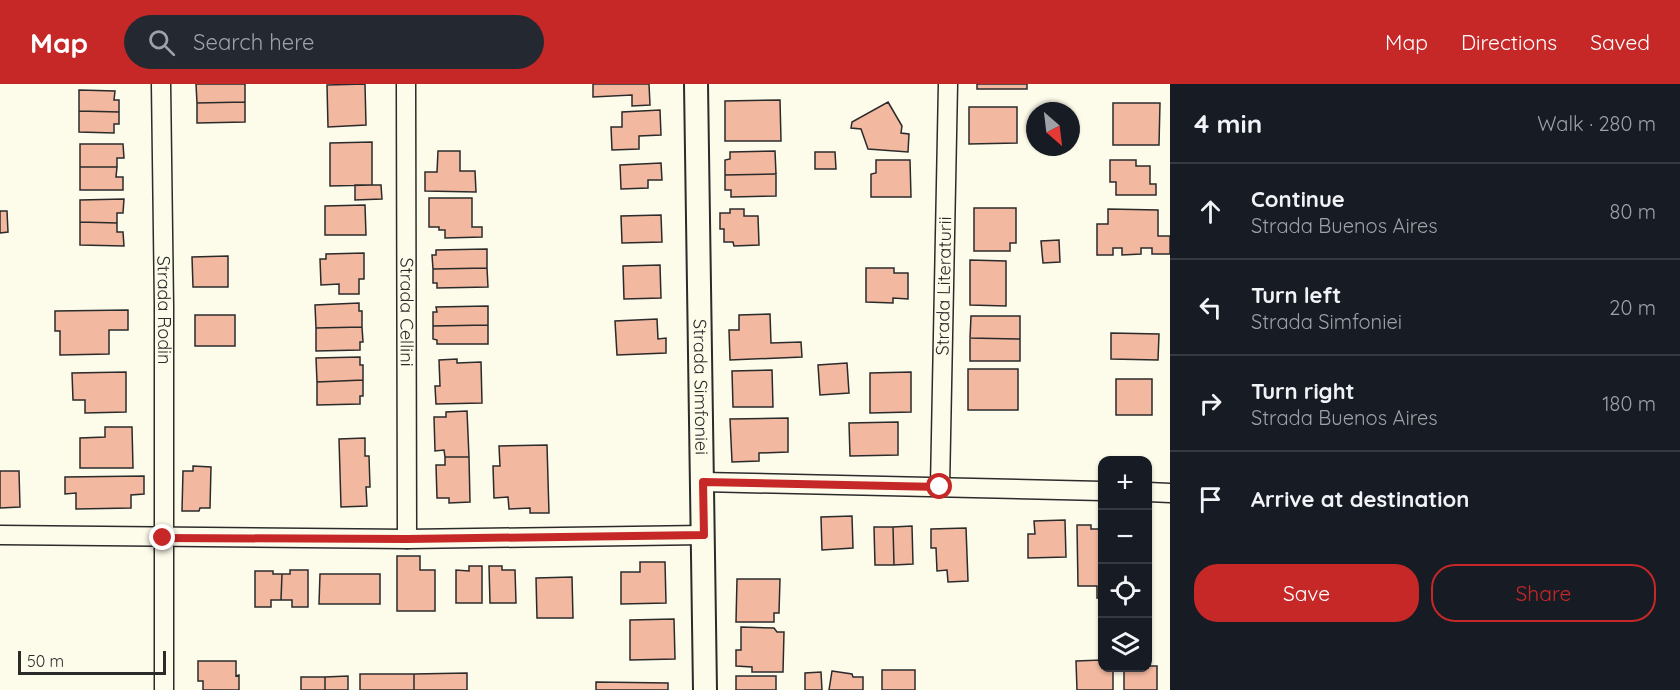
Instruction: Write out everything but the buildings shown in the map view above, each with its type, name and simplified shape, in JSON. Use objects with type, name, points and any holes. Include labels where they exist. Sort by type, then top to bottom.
[{"type":"street","name":"Strada Rodin","points":[[161,84],[164,306],[164,690]]},
{"type":"street","name":"Strada Cellini","points":[[406,84],[407,539]]},
{"type":"street","name":"Strada Simfoniei","points":[[696,84],[705,690]]},
{"type":"street","name":"Strada Literaturii","points":[[940,487],[948,84]]},
{"type":"street","points":[[703,482],[1098,491]]},
{"type":"street","points":[[1152,492],[1170,492]]},
{"type":"street","points":[[0,535],[407,539],[704,535]]},
{"type":"route","points":[[163,538],[407,539],[704,535],[703,482],[940,487]]}]
